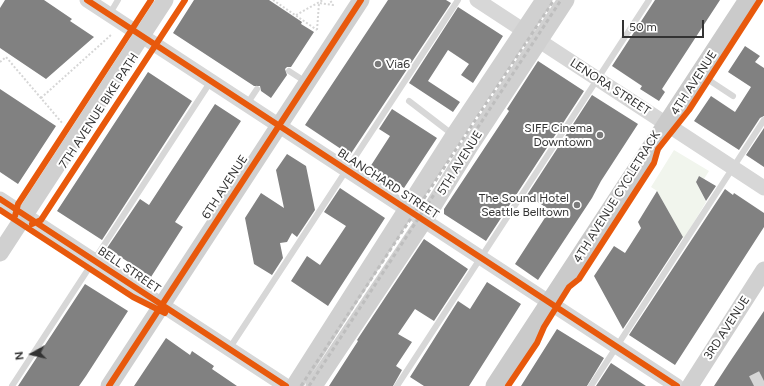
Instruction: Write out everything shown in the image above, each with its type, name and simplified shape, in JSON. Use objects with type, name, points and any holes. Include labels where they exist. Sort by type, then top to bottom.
[{"type":"main road","points":[[0,253],[165,0]]},
{"type":"main road","name":"6TH AVENUE","points":[[109,386],[278,124],[361,0]]},
{"type":"main road","name":"5TH AVENUE","points":[[294,386],[406,209],[544,0]]},
{"type":"main road","name":"5TH AVENUE","points":[[314,386],[424,221],[538,40],[566,0]]},
{"type":"main road","name":"4TH AVENUE","points":[[495,386],[748,0]]},
{"type":"main road","name":"3RD AVENUE","points":[[690,386],[764,270]]},
{"type":"street","name":"BLANCHARD STREET","points":[[87,0],[677,386]]},
{"type":"street","name":"LENORA STREET","points":[[477,0],[764,188]]},
{"type":"street","name":"BELL STREET","points":[[0,199],[94,259],[286,386]]},
{"type":"lane","points":[[109,15],[118,0]]},
{"type":"lane","points":[[229,349],[458,0]]},
{"type":"lane","points":[[397,386],[482,258],[648,0]]},
{"type":"lane","points":[[289,71],[306,82]]},
{"type":"lane","points":[[700,74],[733,96]]},
{"type":"lane","points":[[12,386],[211,81]]},
{"type":"lane","points":[[247,104],[257,89]]},
{"type":"lane","points":[[409,101],[454,135]]},
{"type":"lane","points":[[591,386],[764,120]]},
{"type":"path","points":[[273,0],[279,6],[296,15],[318,30],[319,3]]},
{"type":"path","points":[[296,15],[323,0]]},
{"type":"path","points":[[319,3],[333,5],[330,0]]},
{"type":"path","points":[[41,98],[111,35]]},
{"type":"path","points":[[0,62],[6,57],[41,98],[66,124]]},
{"type":"shaded area","points":[[674,150],[709,171],[704,179],[699,176],[696,182],[706,202],[684,239],[657,191],[651,187]]},
{"type":"building","points":[[5,0],[44,0],[72,19],[70,21],[94,37],[46,79],[0,48],[0,8]]},
{"type":"building","points":[[194,0],[269,0],[314,32],[291,67],[287,67],[285,69],[287,75],[271,98],[261,91],[260,86],[254,86],[173,33]]},
{"type":"building","name":"Via6","points":[[388,0],[446,0],[451,3],[350,155],[305,125]]},
{"type":"building","points":[[655,0],[720,0],[662,89],[665,92],[659,101],[640,89],[642,86],[612,66]]},
{"type":"building","points":[[458,7],[503,36],[473,83],[461,75],[469,64],[448,50],[428,81],[460,102],[453,112],[409,83]]},
{"type":"building","points":[[745,46],[760,56],[755,62],[764,68],[764,116],[760,118],[739,150],[694,121],[711,96],[735,112],[751,87],[728,72]]},
{"type":"building","points":[[538,61],[584,91],[486,241],[444,214],[444,209],[509,111],[507,109]]},
{"type":"building","points":[[148,72],[192,101],[102,240],[57,211]]},
{"type":"building","points":[[0,89],[56,126],[18,184],[0,172]]},
{"type":"building","points":[[592,95],[638,124],[601,181],[592,198],[538,280],[515,264],[550,210],[527,195]]},
{"type":"building","points":[[215,104],[241,121],[175,222],[183,227],[151,277],[107,248],[140,199],[149,205]]},
{"type":"building","points":[[392,109],[437,138],[404,188],[370,167],[390,136],[379,129]]},
{"type":"building","points":[[764,128],[764,167],[746,155]]},
{"type":"building","points":[[287,154],[306,166],[315,210],[297,237],[292,233],[287,242],[280,243],[283,258],[272,275],[254,264],[245,218],[261,193],[284,208],[276,170]]},
{"type":"building","points":[[699,176],[716,186],[706,201],[696,182]]},
{"type":"building","points":[[340,188],[385,218],[328,306],[291,281],[307,256],[320,265],[346,226],[324,212]]},
{"type":"building","points":[[725,189],[733,195],[734,193],[764,213],[764,227],[675,365],[629,335]]},
{"type":"building","points":[[657,191],[683,237],[623,329],[594,276],[614,246],[625,253],[641,228],[638,222]]},
{"type":"building","points":[[424,239],[468,269],[434,321],[415,309],[398,334],[412,342],[396,366],[402,370],[393,386],[329,386],[358,341],[357,340]]},
{"type":"building","points":[[487,282],[521,304],[469,386],[424,386],[410,377],[458,301],[470,309]]},
{"type":"building","points":[[85,284],[128,311],[86,376],[79,386],[18,386]]},
{"type":"building","points":[[764,311],[764,386],[714,386],[729,363]]},
{"type":"building","points":[[557,329],[604,358],[587,386],[521,386]]},
{"type":"building","points":[[166,338],[190,355],[192,351],[214,366],[212,369],[237,386],[134,386]]},
{"type":"building","points":[[611,363],[646,386],[596,386]]},
{"type":"tunnel","points":[[754,386],[764,381]]},
{"type":"railway","points":[[301,386],[554,0]]},
{"type":"railway","points":[[309,386],[561,0]]},
{"type":"cycle path","points":[[87,0],[677,386]]},
{"type":"cycle path","points":[[15,216],[18,204],[151,0]]},
{"type":"cycle path","name":"7TH AVENUE BIKE PATH","points":[[32,224],[41,220],[185,0]]},
{"type":"cycle path","points":[[109,386],[361,0]]},
{"type":"cycle path","name":"4TH AVENUE CYCLETRACK","points":[[508,386],[537,343],[544,327],[569,287],[579,279],[654,163],[658,149],[689,110],[760,0]]},
{"type":"cycle path","points":[[0,199],[286,386]]},
{"type":"cycle path","points":[[0,210],[133,297],[165,313]]},
{"type":"place","name":"Via6","points":[[378,64]]},
{"type":"place","name":"SIFF Cinema Downtown","points":[[600,135]]},
{"type":"place","name":"The Sound Hotel Seattle Belltown","points":[[577,205]]}]
